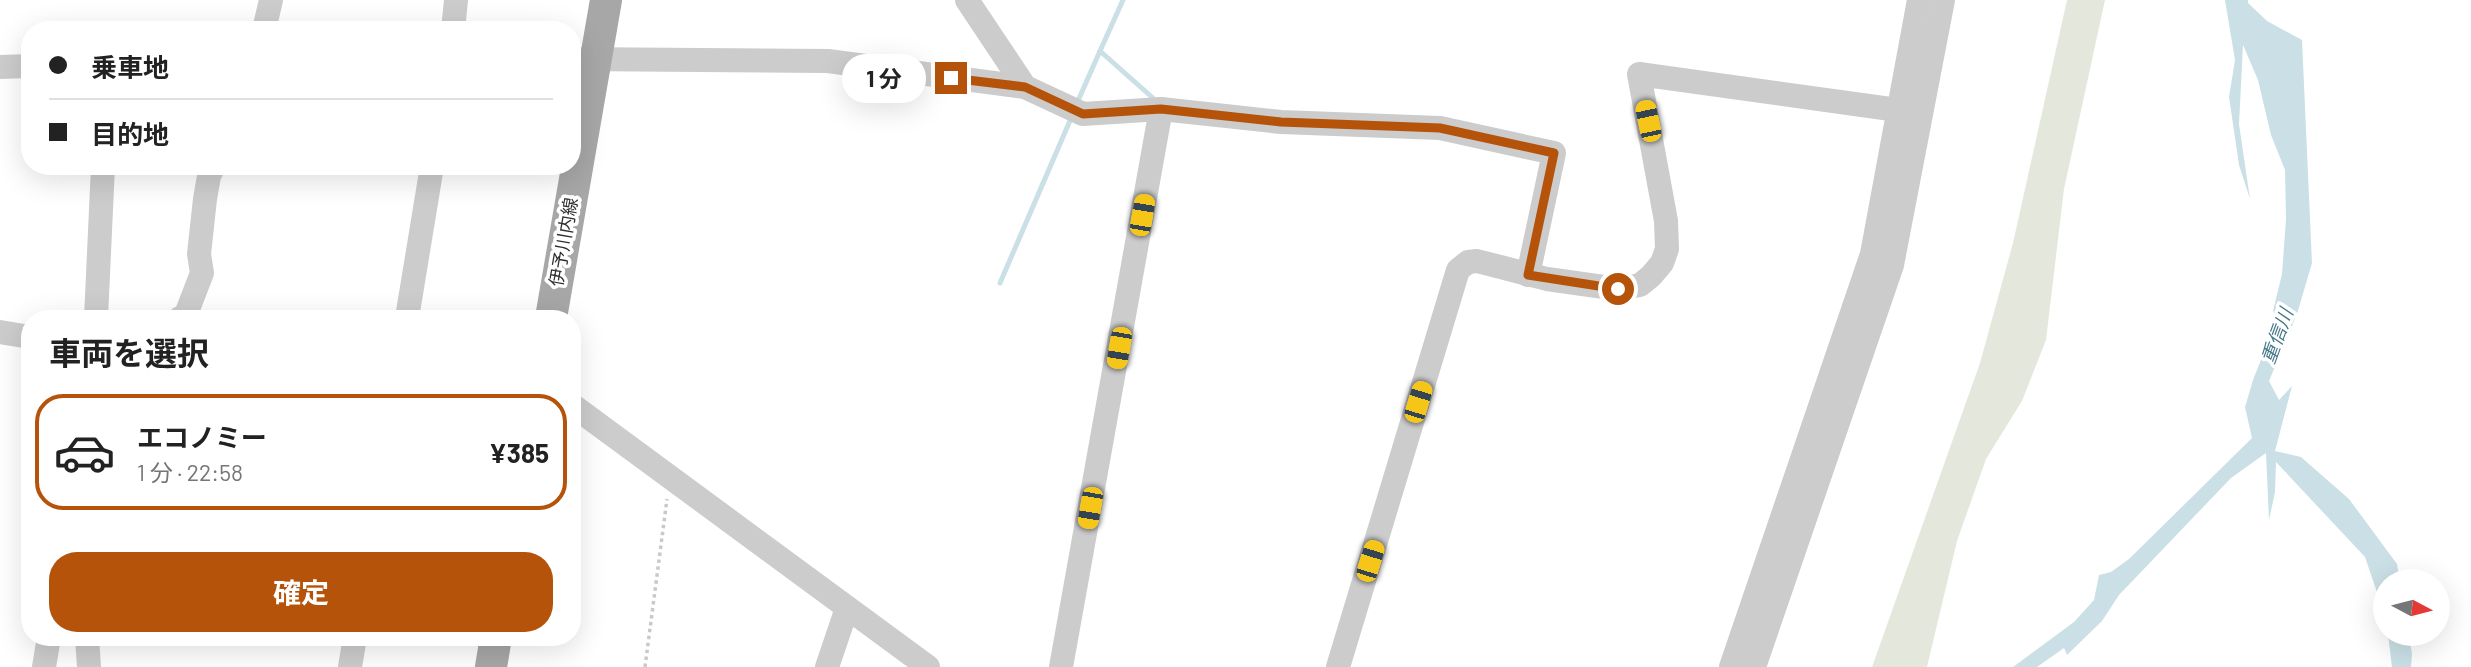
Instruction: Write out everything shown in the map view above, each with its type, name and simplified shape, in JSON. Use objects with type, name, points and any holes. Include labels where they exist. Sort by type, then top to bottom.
[{"type":"main road","name":"伊予川内線","points":[[581,82],[584,58],[606,0]]},
{"type":"main road","name":"伊予川内線","points":[[552,310],[569,175]]},
{"type":"main road","points":[[491,667],[494,646]]},
{"type":"street","points":[[266,21],[271,0]]},
{"type":"street","points":[[454,21],[456,0]]},
{"type":"street","points":[[967,0],[1025,87]]},
{"type":"street","points":[[1731,667],[1872,254],[1919,0]]},
{"type":"street","points":[[1754,667],[1892,265],[1943,0]]},
{"type":"street","points":[[584,58],[828,61],[1025,87],[1083,114],[1161,109],[1281,122],[1440,128],[1554,153],[1528,275]]},
{"type":"street","points":[[0,67],[21,66]]},
{"type":"street","points":[[1338,667],[1458,270],[1468,262],[1477,261],[1528,275],[1618,289],[1640,285],[1662,263],[1667,249],[1666,221],[1639,74],[1898,110]]},
{"type":"street","points":[[1061,667],[1161,109]]},
{"type":"street","points":[[96,310],[103,175]]},
{"type":"street","points":[[188,310],[202,273],[199,254],[210,175]]},
{"type":"street","points":[[408,310],[431,175]]},
{"type":"street","points":[[0,332],[21,336]]},
{"type":"street","points":[[581,412],[928,667]]},
{"type":"street","points":[[827,667],[847,607]]},
{"type":"street","points":[[44,667],[47,646]]},
{"type":"street","points":[[88,646],[89,667]]},
{"type":"street","points":[[351,667],[354,646]]},
{"type":"path","points":[[645,667],[670,476]]},
{"type":"shaded area","points":[[2067,0],[2105,0],[2064,189],[2046,340],[2022,401],[1986,459],[1957,541],[1927,667],[1872,667],[1980,363],[2013,243]]},
{"type":"water","name":"重信川","points":[[2225,0],[2248,0],[2267,21],[2302,40],[2312,263],[2297,314],[2269,381],[2279,400],[2292,386],[2275,451],[2301,457],[2349,499],[2397,564],[2398,569],[2373,569],[2373,581],[2365,557],[2276,462],[2275,492],[2269,520],[2266,453],[2231,478],[2119,595],[2102,621],[2067,655],[2064,648],[2037,667],[2013,667],[2074,622],[2094,600],[2099,575],[2111,572],[2129,559],[2252,438],[2245,407],[2277,319],[2273,311],[2282,274],[2286,219],[2285,170],[2271,135],[2258,80],[2243,45],[2239,124],[2250,199],[2239,165],[2229,97],[2235,60]]},
{"type":"water","points":[[2389,646],[2411,646],[2411,667],[2392,667]]},
{"type":"waterway","points":[[1123,0],[1100,51],[1154,99],[1154,102]]},
{"type":"waterway","points":[[1077,103],[1100,51]]},
{"type":"waterway","points":[[1000,283],[1072,116]]},
{"type":"route","points":[[951,78],[1025,87],[1083,114],[1161,109],[1281,122],[1440,128],[1554,153],[1528,275],[1618,289]]}]
